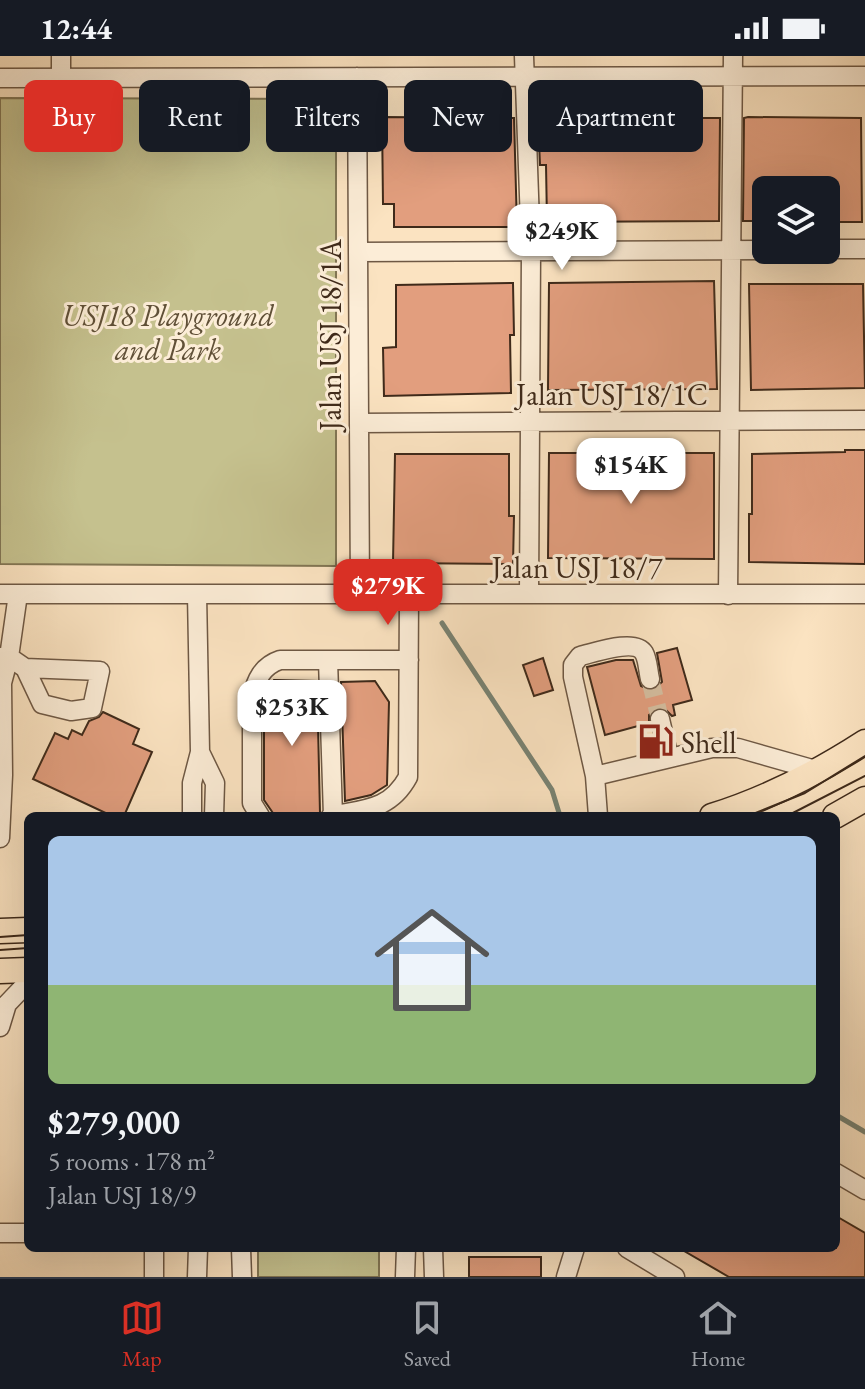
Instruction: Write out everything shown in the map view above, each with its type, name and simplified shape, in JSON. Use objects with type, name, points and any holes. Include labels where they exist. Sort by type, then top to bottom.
[{"type":"main road","points":[[724,812],[819,771],[865,742]]},
{"type":"main road","points":[[0,931],[24,930]]},
{"type":"main road","points":[[0,971],[24,970]]},
{"type":"street","points":[[61,56],[61,77]]},
{"type":"street","points":[[524,56],[531,251],[529,594]]},
{"type":"street","points":[[728,595],[733,56]]},
{"type":"street","points":[[0,78],[865,76]]},
{"type":"street","name":"Jalan USJ 18/1A","points":[[357,77],[360,593]]},
{"type":"street","points":[[840,249],[865,249]]},
{"type":"street","points":[[358,252],[752,250]]},
{"type":"street","name":"Jalan USJ 18/1C","points":[[359,423],[865,420]]},
{"type":"street","points":[[0,838],[2,683],[9,594]]},
{"type":"street","name":"Jalan USJ 18/7","points":[[9,594],[865,594]]},
{"type":"street","points":[[192,812],[192,783],[200,752],[197,594]]},
{"type":"street","points":[[350,812],[390,801],[408,777],[409,594]]},
{"type":"street","points":[[598,812],[595,776],[573,665],[580,656],[627,645],[637,646],[643,652],[650,679]]},
{"type":"street","points":[[4,657],[25,668]]},
{"type":"street","points":[[258,812],[252,803],[252,697],[255,683],[271,663],[280,660],[409,660]]},
{"type":"street","points":[[328,660],[332,812]]},
{"type":"street","points":[[660,719],[669,758]]},
{"type":"street","points":[[595,776],[712,748],[738,748],[819,771]]},
{"type":"street","points":[[200,752],[215,783],[214,812]]},
{"type":"street","points":[[0,1027],[7,1004],[24,986]]},
{"type":"street","points":[[840,1175],[865,1190]]},
{"type":"street","points":[[0,1233],[24,1233]]},
{"type":"street","points":[[154,1252],[154,1277]]},
{"type":"street","points":[[197,1277],[198,1252]]},
{"type":"street","points":[[241,1252],[242,1277]]},
{"type":"street","points":[[405,1277],[406,1252]]},
{"type":"street","points":[[433,1252],[434,1277]]},
{"type":"street","points":[[566,1277],[574,1252]]},
{"type":"street","points":[[634,1252],[675,1277]]},
{"type":"green space","name":"USJ18 Playground and Park","points":[[0,98],[24,98],[24,152],[123,152],[123,98],[139,98],[139,152],[250,152],[250,99],[266,99],[266,152],[336,152],[336,566],[0,564]]},
{"type":"green space","points":[[258,1252],[379,1252],[379,1277],[258,1277]]},
{"type":"building","points":[[388,117],[404,117],[404,152],[512,152],[514,118],[517,227],[394,227],[394,204],[383,204],[382,152],[388,152]]},
{"type":"building","points":[[703,118],[720,118],[719,221],[547,222],[546,165],[540,165],[539,152],[703,152]]},
{"type":"building","points":[[744,118],[861,118],[862,222],[840,222],[840,176],[752,176],[752,221],[743,221]]},
{"type":"building","points":[[714,281],[717,389],[548,390],[549,283]]},
{"type":"building","points":[[513,283],[511,393],[384,396],[383,348],[396,347],[396,285]]},
{"type":"building","points":[[749,284],[863,284],[865,388],[751,390]]},
{"type":"building","points":[[865,450],[865,564],[749,562],[752,454]]},
{"type":"building","points":[[549,453],[714,453],[714,559],[548,558]]},
{"type":"building","points":[[395,454],[509,454],[509,516],[514,516],[513,564],[393,563]]},
{"type":"building","points":[[677,648],[692,700],[673,705],[675,715],[672,716],[664,708],[657,708],[649,715],[649,723],[605,735],[587,667],[616,660],[633,660],[641,686],[652,691],[662,682],[657,653]]},
{"type":"building","points":[[543,658],[553,690],[534,696],[523,665]]},
{"type":"building","points":[[274,680],[317,681],[320,812],[272,812],[264,800],[264,699]]},
{"type":"building","points":[[375,681],[389,702],[387,785],[371,795],[345,801],[341,682]]},
{"type":"building","points":[[103,712],[139,729],[133,744],[152,752],[126,812],[103,812],[33,779],[55,733],[68,739],[72,730],[82,735],[89,721]]},
{"type":"building","points":[[840,1218],[865,1233],[865,1277],[729,1277],[686,1252],[840,1252]]},
{"type":"building","points":[[469,1257],[541,1257],[541,1277],[469,1277]]},
{"type":"waterway","points":[[442,623],[552,790],[559,812]]},
{"type":"waterway","points":[[840,1117],[865,1132]]},
{"type":"tunnel","points":[[650,679],[660,719]]},
{"type":"tram line","points":[[758,812],[805,793],[865,756]]},
{"type":"tram line","points":[[795,812],[865,776]]},
{"type":"tram line","points":[[0,937],[24,935]]},
{"type":"tram line","points":[[0,950],[24,948]]},
{"type":"place","name":"Shell","points":[[655,742]]}]
